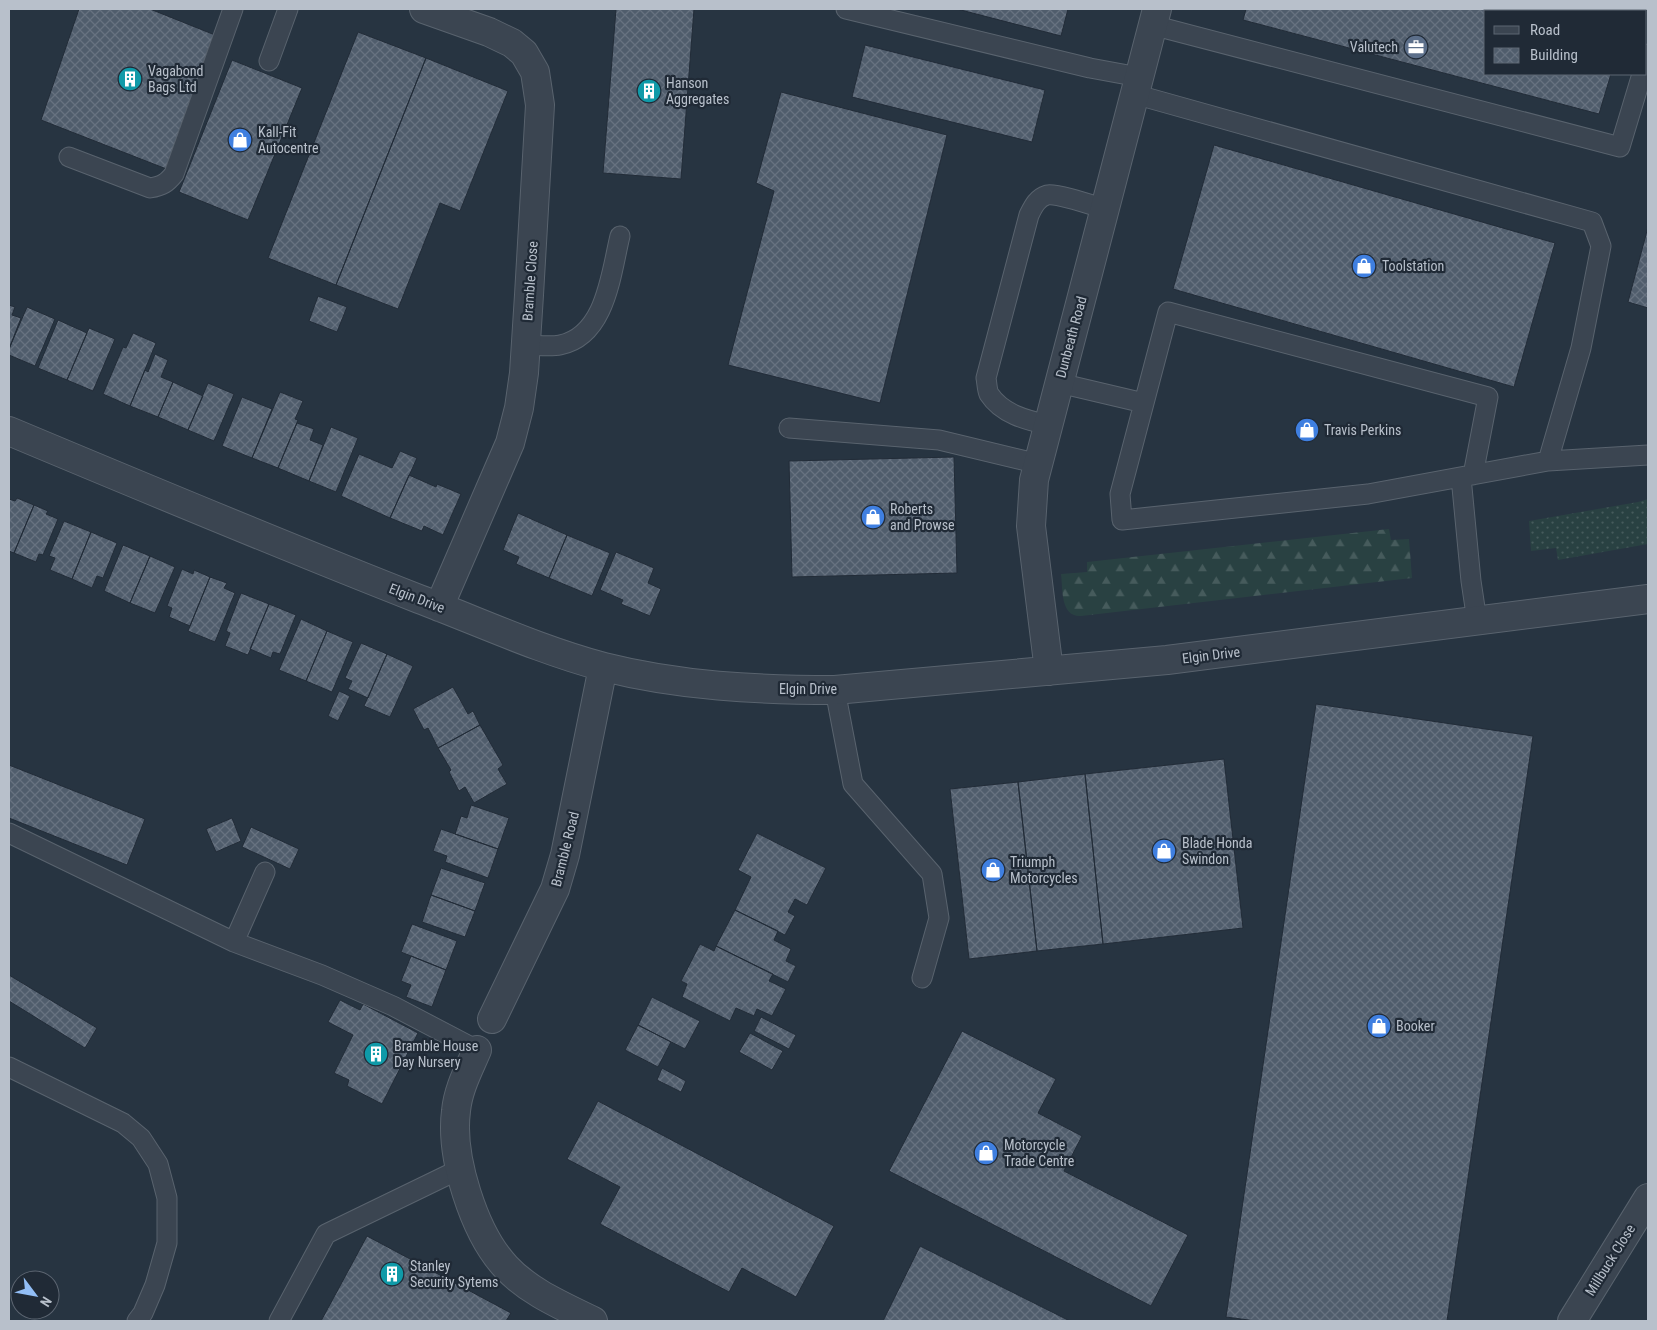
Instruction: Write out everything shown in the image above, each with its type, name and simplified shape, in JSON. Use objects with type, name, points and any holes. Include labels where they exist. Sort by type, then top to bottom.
[{"type":"street","name":"Bramble Close","points":[[424,9],[489,32],[512,43],[524,53],[535,72],[540,105],[526,345],[519,408],[510,443],[440,607]]},
{"type":"street","name":"Dunbeath Road","points":[[1049,671],[1031,526],[1034,487],[1038,464],[1154,17]]},
{"type":"street","name":"Elgin Drive","points":[[9,431],[232,524],[508,635],[603,667],[710,686],[834,690],[1049,671],[1167,660],[1648,599]]},
{"type":"street","name":"Bramble Road","points":[[492,1019],[555,889],[569,839],[603,667]]},
{"type":"street","points":[[477,1050],[460,1089],[456,1111],[455,1138],[460,1169],[474,1212],[487,1242],[506,1268],[532,1289],[593,1321]]},
{"type":"street","name":"Millbuck Close","points":[[1572,1321],[1648,1198]]},
{"type":"lane","points":[[69,157],[150,188],[161,186],[169,181],[176,169],[233,9]]},
{"type":"lane","points":[[269,61],[288,9]]},
{"type":"lane","points":[[846,9],[1090,68],[1136,85],[1592,222],[1601,246],[1581,348],[1548,461]]},
{"type":"lane","points":[[1154,17],[1620,147],[1642,75]]},
{"type":"lane","points":[[1048,425],[1023,419],[1002,409],[988,393],[986,378],[1029,215],[1036,202],[1046,195],[1058,196],[1104,208]]},
{"type":"lane","points":[[526,345],[560,345],[583,334],[593,324],[606,296],[620,236]]},
{"type":"lane","points":[[1477,621],[1471,581],[1467,476],[1488,397],[1168,312],[1120,494],[1122,520],[1368,494],[1467,476],[1548,461],[1648,455]]},
{"type":"lane","points":[[1059,383],[1144,403]]},
{"type":"lane","points":[[789,428],[939,440],[1038,464]]},
{"type":"lane","points":[[834,690],[853,784],[932,874],[939,918],[922,978]]},
{"type":"lane","points":[[9,833],[234,942],[362,991],[477,1050]]},
{"type":"lane","points":[[234,942],[265,872]]},
{"type":"lane","points":[[9,1067],[123,1123],[142,1138],[158,1164],[167,1198],[167,1243],[155,1286],[143,1313],[137,1321]]},
{"type":"lane","points":[[279,1321],[326,1234],[460,1169]]},
{"type":"green space","points":[[1648,499],[1648,544],[1558,560],[1556,548],[1531,551],[1529,521]]},
{"type":"green space","points":[[1389,529],[1391,540],[1409,539],[1412,578],[1081,616],[1069,612],[1064,601],[1061,574],[1087,572],[1087,562]]},
{"type":"building","name":"Vagabond Bags Ltd","points":[[79,9],[150,9],[220,37],[169,170],[41,120]]},
{"type":"building","name":"Hanson Aggregates","points":[[616,9],[694,9],[681,179],[603,173]]},
{"type":"building","points":[[957,9],[1068,9],[1061,36]]},
{"type":"building","name":"Valutech","points":[[1246,9],[1631,9],[1484,10],[1484,75],[1611,75],[1599,114],[1243,20]]},
{"type":"building","points":[[358,32],[426,58],[336,285],[268,258]]},
{"type":"building","points":[[865,45],[1045,90],[1032,142],[852,97]]},
{"type":"building","points":[[426,58],[508,91],[460,211],[440,203],[398,309],[336,285]]},
{"type":"building","name":"Kall-Fit Autocentre","points":[[232,60],[302,88],[248,220],[179,192]]},
{"type":"building","points":[[781,92],[947,135],[880,403],[728,365],[774,191],[756,183]]},
{"type":"building","name":"Toolstation","points":[[1214,145],[1555,243],[1514,387],[1173,289]]},
{"type":"building","points":[[1648,227],[1648,308],[1628,302]]},
{"type":"building","points":[[318,296],[347,307],[337,332],[309,321]]},
{"type":"building","points":[[9,305],[15,307],[12,315],[21,318],[9,349]]},
{"type":"building","points":[[27,307],[55,319],[35,366],[9,355],[9,349]]},
{"type":"building","points":[[58,320],[87,333],[67,380],[38,368]]},
{"type":"building","points":[[89,328],[115,339],[93,391],[67,380]]},
{"type":"building","points":[[133,333],[156,343],[130,406],[103,394],[123,347],[126,348]]},
{"type":"building","points":[[155,354],[168,360],[161,377],[173,382],[158,417],[130,406],[145,370],[148,372]]},
{"type":"building","points":[[173,382],[203,396],[188,430],[158,417]]},
{"type":"building","points":[[208,383],[234,394],[214,441],[188,430]]},
{"type":"building","points":[[280,392],[303,401],[295,419],[298,420],[278,468],[252,458]]},
{"type":"building","points":[[242,397],[272,409],[252,458],[222,446]]},
{"type":"building","points":[[297,423],[314,429],[310,440],[323,445],[309,481],[278,468]]},
{"type":"building","points":[[331,427],[358,438],[336,492],[309,481]]},
{"type":"building","points":[[400,451],[417,458],[390,518],[341,496],[359,454],[392,468]]},
{"type":"building","name":"Roberts and Prowse","points":[[954,457],[957,573],[792,577],[789,461]]},
{"type":"building","points":[[409,475],[436,487],[437,484],[461,494],[443,535],[424,526],[422,531],[390,518]]},
{"type":"building","points":[[17,498],[34,505],[14,553],[9,551],[9,499],[15,501]]},
{"type":"building","points":[[34,505],[48,511],[46,514],[58,519],[43,555],[39,554],[36,562],[14,553]]},
{"type":"building","points":[[518,513],[567,535],[549,578],[516,564],[519,557],[503,550]]},
{"type":"building","points":[[64,521],[91,532],[72,579],[50,570],[55,558],[49,556]]},
{"type":"building","points":[[91,532],[117,543],[103,578],[97,576],[92,588],[72,579]]},
{"type":"building","points":[[567,535],[610,553],[592,596],[549,578]]},
{"type":"building","points":[[123,545],[150,556],[130,603],[104,591]]},
{"type":"building","points":[[616,552],[654,568],[648,583],[661,589],[650,616],[621,604],[623,600],[600,590]]},
{"type":"building","points":[[150,556],[175,567],[155,613],[130,603]]},
{"type":"building","points":[[182,569],[193,574],[194,570],[210,577],[190,626],[169,617],[172,608],[167,606]]},
{"type":"building","points":[[210,577],[227,583],[224,588],[235,593],[215,642],[188,631]]},
{"type":"building","points":[[241,593],[269,604],[248,655],[225,646],[230,633],[226,631]]},
{"type":"building","points":[[269,604],[296,615],[280,654],[273,652],[271,658],[250,649]]},
{"type":"building","points":[[301,619],[327,631],[306,681],[279,670]]},
{"type":"building","points":[[327,631],[353,642],[332,692],[306,681]]},
{"type":"building","points":[[361,643],[387,654],[368,698],[348,689],[352,681],[345,678]]},
{"type":"building","points":[[387,654],[413,666],[390,717],[364,706]]},
{"type":"building","points":[[453,687],[468,714],[473,711],[480,725],[438,748],[428,728],[424,730],[413,709]]},
{"type":"building","points":[[339,691],[350,696],[338,721],[328,716]]},
{"type":"building","name":"Booker","points":[[1316,704],[1533,736],[1447,1321],[1256,1321],[1226,1317]]},
{"type":"building","points":[[480,725],[503,765],[498,769],[507,784],[474,803],[465,787],[459,791],[449,772],[451,770],[438,748]]},
{"type":"building","name":"Blade Honda Swindon","points":[[1224,759],[1243,928],[1103,944],[1085,774]]},
{"type":"building","points":[[9,765],[145,819],[127,865],[9,818]]},
{"type":"building","points":[[1085,774],[1103,944],[1037,951],[1018,782]]},
{"type":"building","name":"Triumph Motorcycles","points":[[1018,782],[1037,951],[969,959],[950,789]]},
{"type":"building","points":[[471,805],[509,818],[498,849],[455,834],[461,816],[467,818]]},
{"type":"building","points":[[232,818],[241,841],[216,852],[206,829]]},
{"type":"building","points":[[251,827],[299,849],[290,869],[242,847]]},
{"type":"building","points":[[441,829],[498,849],[488,878],[445,862],[447,856],[433,851]]},
{"type":"building","points":[[757,833],[826,868],[807,905],[795,899],[788,912],[795,916],[785,935],[735,910],[751,877],[738,870]]},
{"type":"building","points":[[441,868],[485,883],[475,911],[431,895]]},
{"type":"building","points":[[431,895],[475,911],[465,937],[422,922]]},
{"type":"building","points":[[735,910],[778,931],[774,940],[791,949],[786,961],[796,966],[788,982],[716,946]]},
{"type":"building","points":[[412,924],[457,941],[446,970],[401,952]]},
{"type":"building","points":[[700,944],[714,951],[716,946],[773,974],[769,981],[786,989],[772,1016],[757,1009],[754,1016],[736,1008],[730,1021],[682,997],[687,984],[681,981]]},
{"type":"building","points":[[411,956],[446,970],[432,1007],[406,997],[411,985],[401,981]]},
{"type":"building","points":[[9,975],[97,1028],[85,1048],[9,1001]]},
{"type":"building","points":[[652,997],[700,1021],[685,1049],[638,1025]]},
{"type":"building","name":"Bramble House Day Nursery","points":[[340,1000],[360,1010],[363,1004],[418,1033],[382,1104],[347,1086],[349,1080],[334,1073],[353,1035],[328,1022]]},
{"type":"building","points":[[761,1017],[796,1035],[789,1049],[754,1031]]},
{"type":"building","points":[[638,1025],[671,1042],[658,1067],[625,1050]]},
{"type":"building","name":"Motorcycle Trade Centre","points":[[962,1031],[1056,1079],[1038,1113],[1082,1136],[1064,1171],[1188,1235],[1151,1306],[889,1171]]},
{"type":"building","points":[[750,1033],[783,1051],[772,1070],[739,1052]]},
{"type":"building","points":[[662,1068],[686,1081],[681,1092],[657,1080]]},
{"type":"building","points":[[598,1101],[834,1226],[796,1297],[742,1268],[729,1292],[600,1224],[620,1187],[567,1159]]},
{"type":"building","name":"Stanley Security Sytems","points":[[367,1236],[511,1313],[506,1321],[321,1321]]},
{"type":"building","points":[[920,1246],[1070,1321],[883,1321]]},
{"type":"place","name":"Valutech","points":[[1416,47]]},
{"type":"place","name":"Vagabond Bags Ltd","points":[[130,79]]},
{"type":"place","name":"Hanson Aggregates","points":[[649,91]]},
{"type":"place","name":"Kall-Fit Autocentre","points":[[240,140]]},
{"type":"place","name":"Toolstation","points":[[1364,266]]},
{"type":"place","name":"Travis Perkins","points":[[1307,430]]},
{"type":"place","name":"Roberts and Prowse","points":[[873,517]]},
{"type":"place","name":"Blade Honda Swindon","points":[[1164,851]]},
{"type":"place","name":"Triumph Motorcycles","points":[[993,870]]},
{"type":"place","name":"Booker","points":[[1379,1026]]},
{"type":"place","name":"Bramble House Day Nursery","points":[[376,1054]]},
{"type":"place","name":"Motorcycle Trade Centre","points":[[986,1153]]},
{"type":"place","name":"Stanley Security Sytems","points":[[392,1274]]}]
